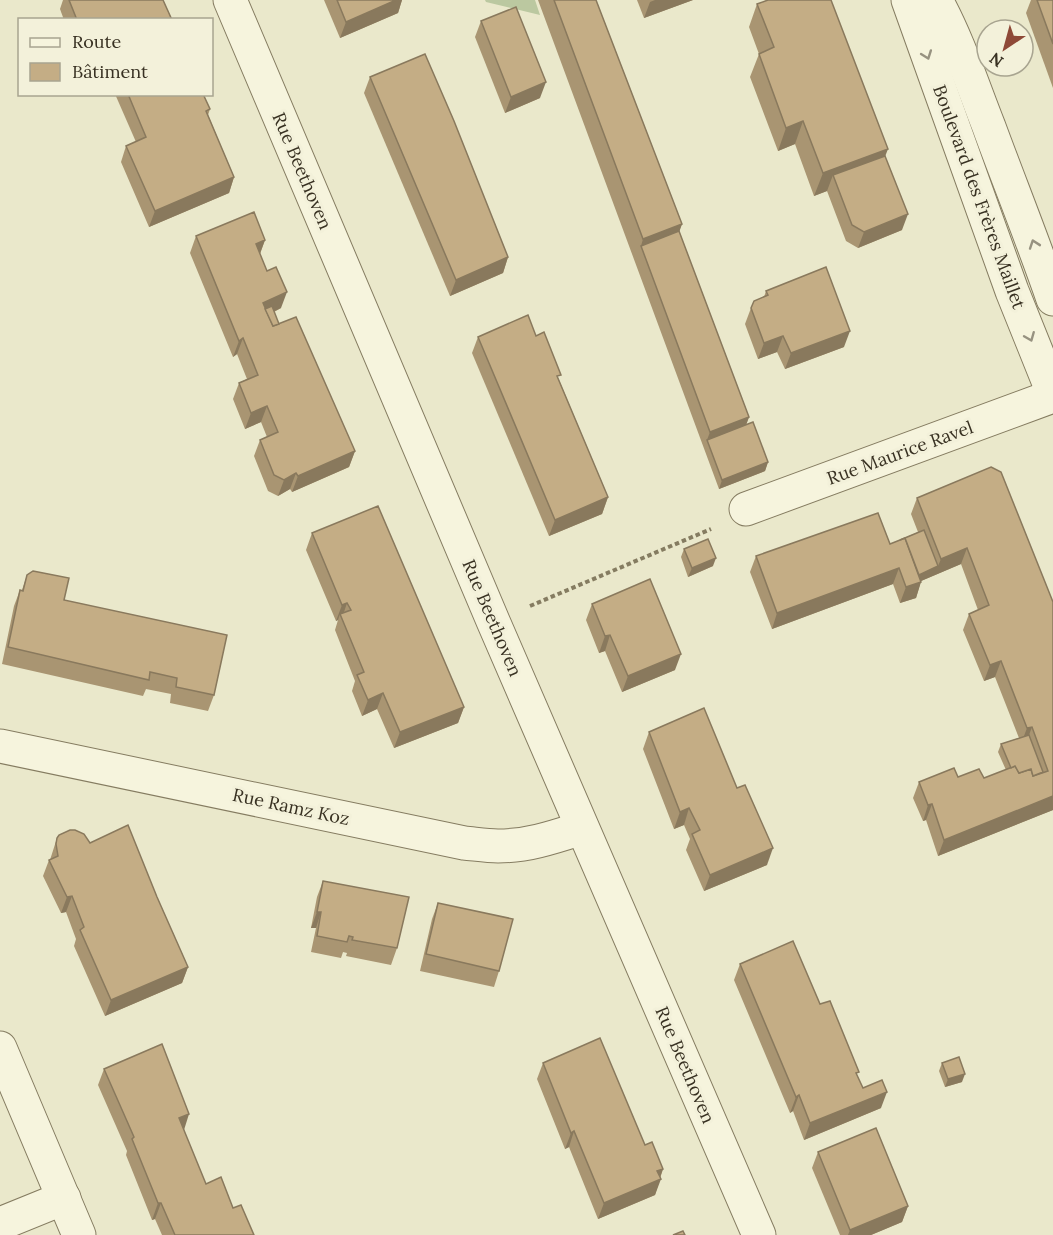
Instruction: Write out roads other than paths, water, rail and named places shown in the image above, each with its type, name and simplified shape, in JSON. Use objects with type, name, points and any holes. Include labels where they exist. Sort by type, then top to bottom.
[{"type":"street","name":"Rue Beethoven","points":[[230,0],[493,621],[759,1235]]},
{"type":"street","name":"Boulevard des Frères Maillet","points":[[908,0],[1012,291],[1053,394]]},
{"type":"street","name":"Boulevard des Frères Maillet","points":[[936,0],[948,22],[964,62],[1053,299]]},
{"type":"street","name":"Rue Maurice Ravel","points":[[746,509],[1053,394]]},
{"type":"street","name":"Rue Ramz Koz","points":[[0,746],[464,843],[498,846],[526,844],[544,841],[582,828]]},
{"type":"street","points":[[0,1048],[79,1235]]},
{"type":"street","points":[[0,1224],[64,1198]]}]
